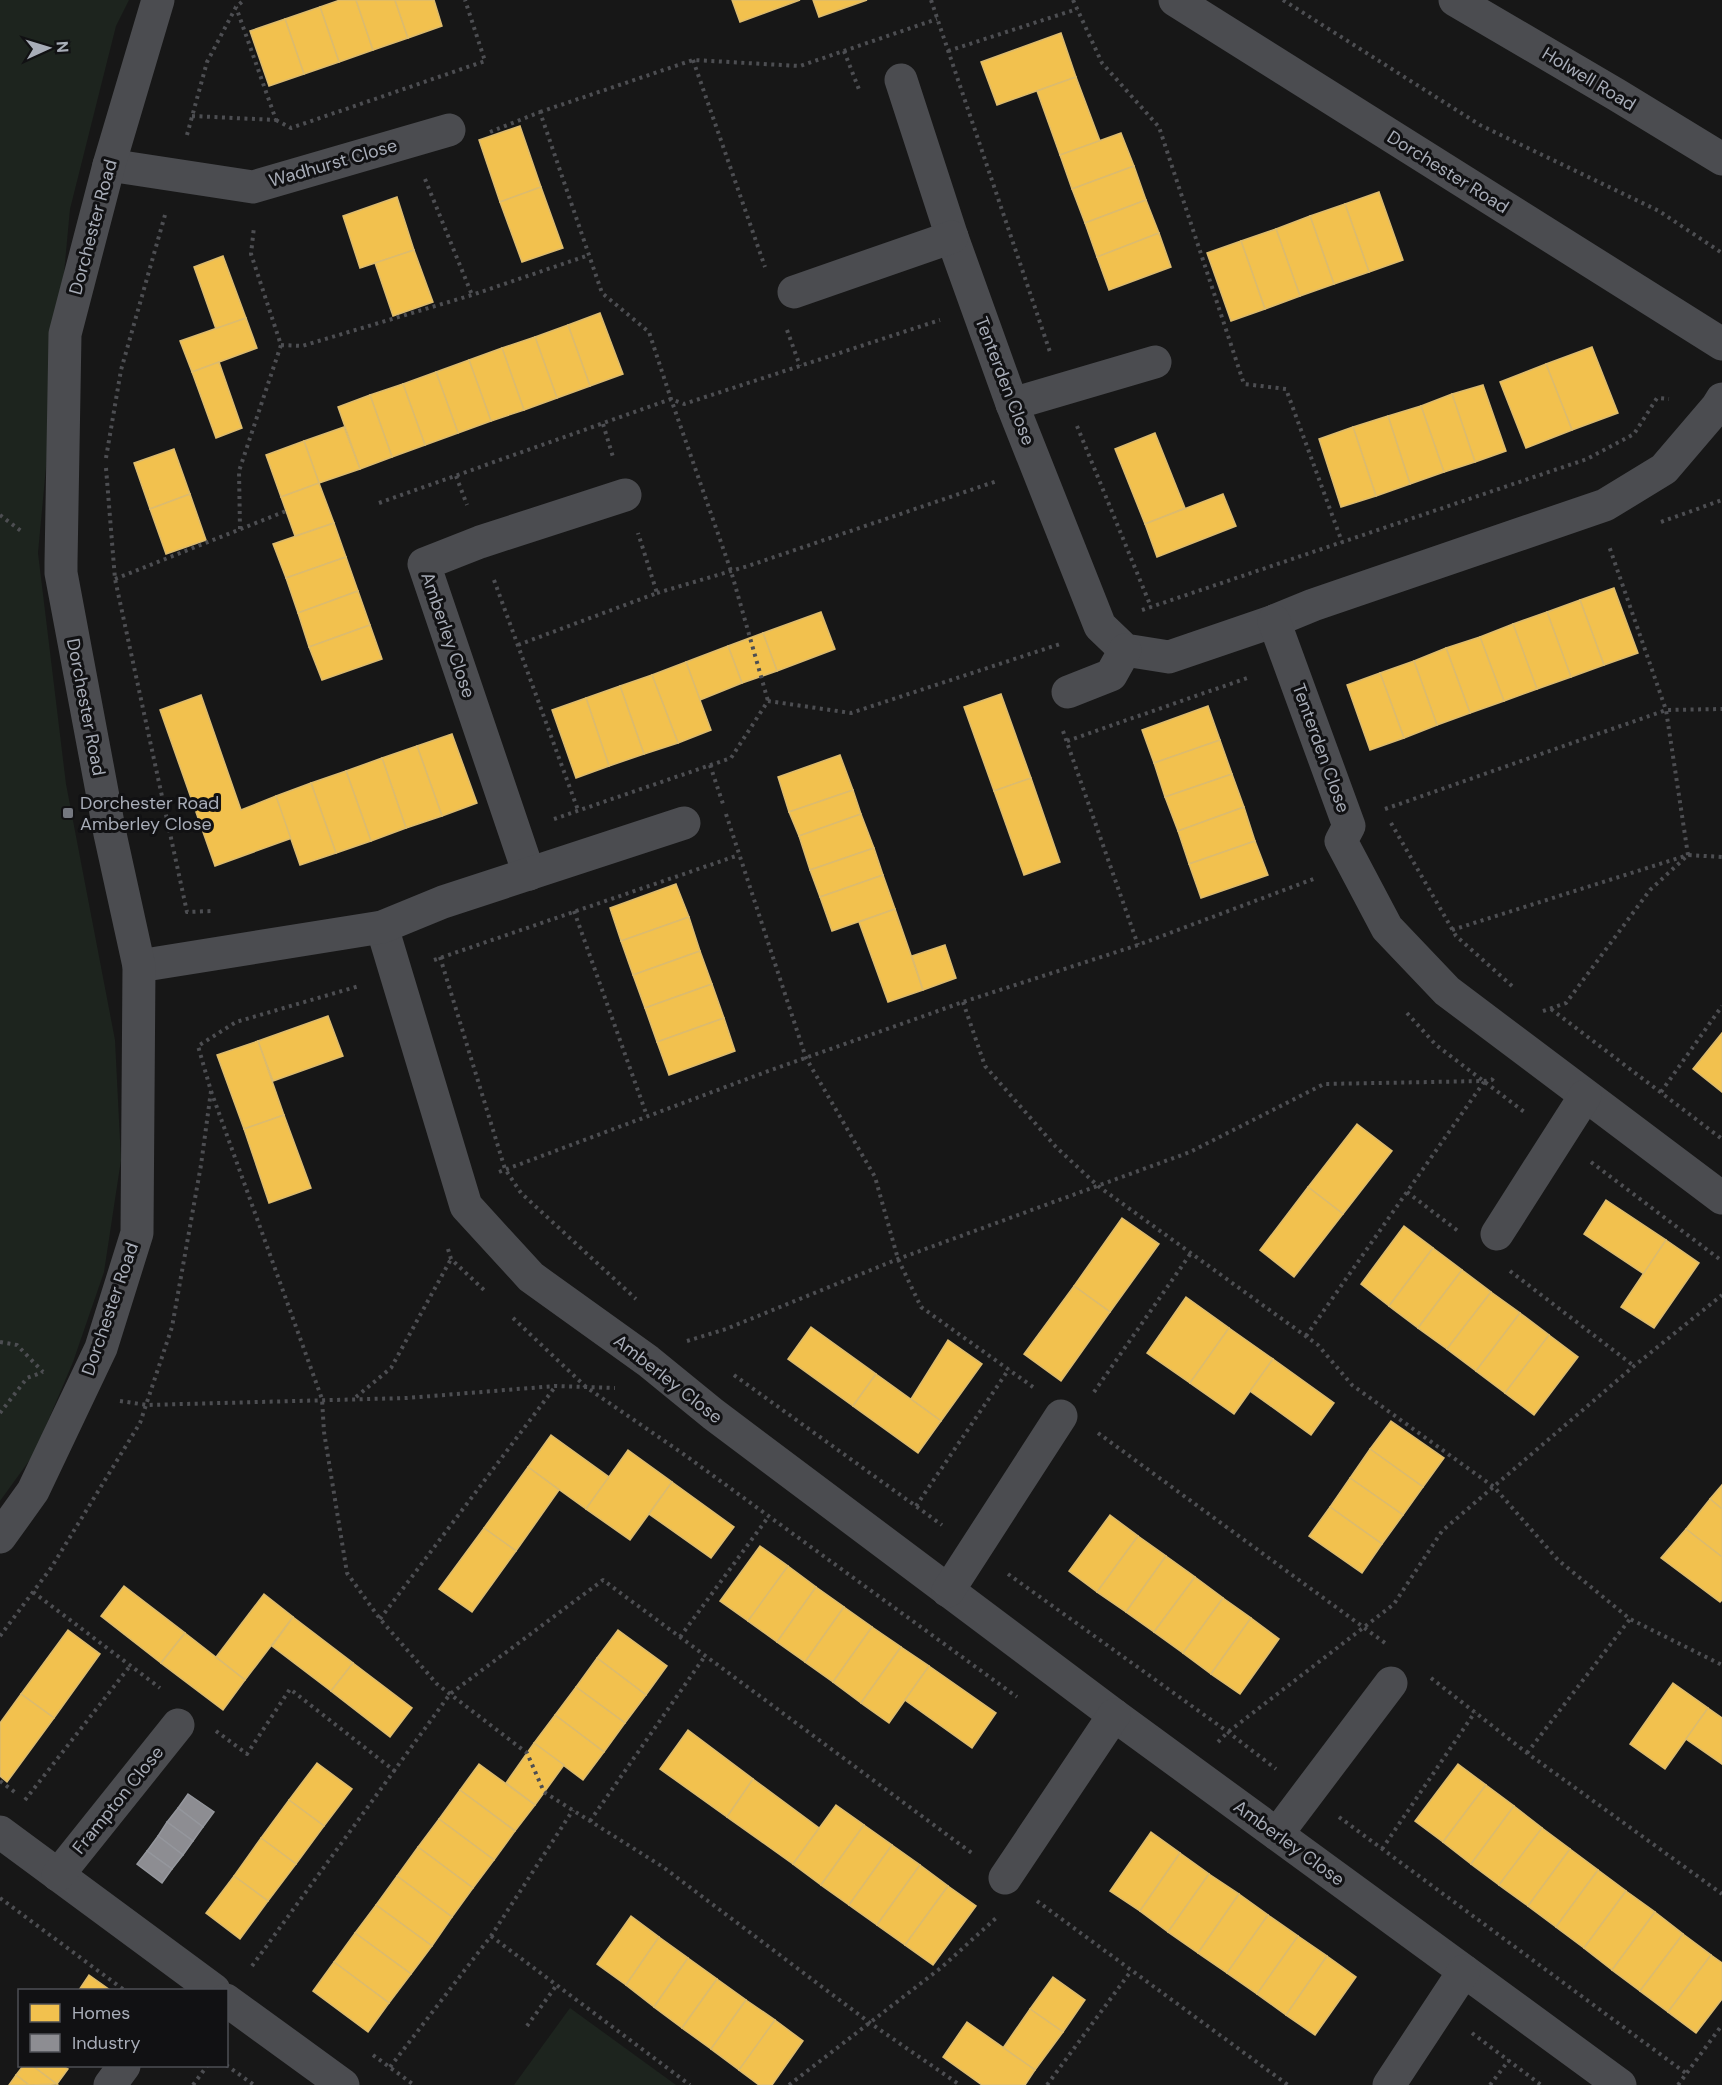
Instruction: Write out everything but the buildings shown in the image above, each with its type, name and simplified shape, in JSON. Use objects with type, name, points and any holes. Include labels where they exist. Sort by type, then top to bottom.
[{"type":"street","name":"Dorchester Road","points":[[0,1537],[33,1491],[100,1348],[137,1233],[140,966],[110,834],[61,573],[66,334],[109,165],[158,0]]},
{"type":"street","name":"Dorchester Road","points":[[1175,0],[1722,344]]},
{"type":"street","name":"Holwell Road","points":[[1455,0],[1617,94],[1722,159]]},
{"type":"street","name":"Tenterden Close","points":[[901,80],[951,237],[1012,404],[1100,626],[1125,650]]},
{"type":"street","name":"Wadhurst Close","points":[[109,165],[253,187],[449,130]]},
{"type":"street","points":[[794,292],[951,237]]},
{"type":"street","points":[[1012,404],[1155,362]]},
{"type":"street","points":[[1068,692],[1111,675],[1125,650],[1169,657],[1605,505],[1664,469],[1720,403]]},
{"type":"street","name":"Amberley Close","points":[[529,874],[424,564],[480,542],[625,495]]},
{"type":"street","name":"Tenterden Close","points":[[1274,621],[1349,826],[1341,841],[1388,928],[1447,991],[1722,1198]]},
{"type":"street","points":[[140,966],[382,927],[443,902],[684,823]]},
{"type":"street","name":"Amberley Close","points":[[382,927],[466,1206],[531,1277],[648,1361],[713,1414],[1114,1715],[1620,2085]]},
{"type":"street","points":[[1499,1249],[1585,1096]]},
{"type":"street","points":[[948,1591],[1061,1416]]},
{"type":"street","points":[[1277,1834],[1391,1683]]},
{"type":"street","points":[[1015,1885],[1114,1715]]},
{"type":"street","name":"Frampton Close","points":[[58,1875],[178,1725]]},
{"type":"street","points":[[0,1832],[58,1875],[193,1984]]},
{"type":"street","points":[[1389,2085],[1464,1971]]},
{"type":"street","points":[[228,2001],[343,2085]]},
{"type":"street","points":[[110,2085],[123,2067]]},
{"type":"path","points":[[223,910],[187,912],[115,579],[106,460],[122,370],[207,62],[236,7],[244,0]]},
{"type":"path","points":[[192,116],[276,120],[291,128],[485,61],[465,0]]},
{"type":"path","points":[[931,0],[1062,389],[1150,607]]},
{"type":"path","points":[[1073,0],[1102,63],[1159,127],[1244,384],[1286,389],[1342,542]]},
{"type":"path","points":[[1283,0],[1480,125],[1659,210],[1722,253]]},
{"type":"path","points":[[236,7],[276,120]]},
{"type":"path","points":[[948,51],[1077,9]]},
{"type":"path","points":[[486,133],[540,112],[693,60],[800,66],[937,19]]},
{"type":"path","points":[[693,60],[765,268]]},
{"type":"path","points":[[515,832],[731,758],[768,701],[731,571],[649,332],[602,293],[540,112]]},
{"type":"path","points":[[409,141],[472,295]]},
{"type":"path","points":[[240,529],[239,471],[282,345],[251,254],[259,185]]},
{"type":"path","points":[[282,345],[302,346],[472,295],[589,255]]},
{"type":"path","points":[[379,503],[671,399],[684,404],[943,319]]},
{"type":"path","points":[[784,323],[800,366]]},
{"type":"path","points":[[768,701],[851,713],[1034,654],[1150,607],[1587,459],[1634,434],[1657,398],[1720,403]]},
{"type":"path","points":[[603,424],[657,593]]},
{"type":"path","points":[[456,475],[578,810]]},
{"type":"path","points":[[518,645],[657,593],[731,571],[997,481]]},
{"type":"path","points":[[1659,522],[1722,500]]},
{"type":"path","points":[[115,579],[286,511]]},
{"type":"path","points":[[1607,539],[1666,710],[1688,855]]},
{"type":"path","points":[[1067,741],[1290,663]]},
{"type":"path","points":[[1516,989],[1456,936],[1383,810],[1666,710],[1722,709]]},
{"type":"path","points":[[1063,730],[1138,945]]},
{"type":"path","points":[[710,765],[806,1058],[875,1177],[898,1259],[921,1307],[1038,1390]]},
{"type":"path","points":[[739,855],[440,957],[397,975],[236,1022],[198,1046],[211,1091],[322,1399],[324,1432],[347,1573],[381,1619],[437,1684],[527,1754],[544,1792],[663,1867],[870,2023],[960,2085]]},
{"type":"path","points":[[687,1341],[726,1329],[898,1259],[1190,1152],[1324,1084],[1492,1080],[1542,1012],[1566,1003],[1650,890],[1688,855]]},
{"type":"path","points":[[1452,930],[1688,855],[1722,857]]},
{"type":"path","points":[[460,1186],[963,1002],[1138,945],[1353,864]]},
{"type":"path","points":[[574,911],[647,1116]]},
{"type":"path","points":[[440,957],[506,1169],[521,1194],[639,1302]]},
{"type":"path","points":[[963,1002],[985,1066],[1056,1147],[1098,1186],[1318,1345],[1352,1385],[1494,1487],[1558,1560],[1630,1619],[1722,1665]]},
{"type":"path","points":[[1661,1092],[1722,1006]]},
{"type":"path","points":[[1550,1009],[1722,1139]]},
{"type":"path","points":[[1306,1336],[1484,1081]]},
{"type":"path","points":[[0,1636],[51,1568],[140,1424],[172,1327],[201,1165],[211,1091]]},
{"type":"path","points":[[1407,1192],[1464,1235]]},
{"type":"path","points":[[1499,1249],[1634,1366]]},
{"type":"path","points":[[1090,1398],[1191,1253]]},
{"type":"path","points":[[355,1398],[391,1368],[452,1259]]},
{"type":"path","points":[[1192,1772],[1228,1732],[1394,1604],[1442,1531],[1634,1366],[1722,1295]]},
{"type":"path","points":[[0,1342],[17,1345],[44,1372],[81,1390],[118,1401],[147,1405],[407,1398],[555,1386],[615,1389],[634,1380],[673,1333],[696,1348]]},
{"type":"path","points":[[725,1368],[1228,1732],[1308,1794],[1687,2074]]},
{"type":"path","points":[[916,1506],[1009,1369]]},
{"type":"path","points":[[0,1413],[27,1378],[44,1372]]},
{"type":"path","points":[[381,1619],[555,1386]]},
{"type":"path","points":[[1095,1431],[1392,1648]]},
{"type":"path","points":[[680,1637],[769,1516]]},
{"type":"path","points":[[252,1966],[450,1694],[603,1580],[1288,2085]]},
{"type":"path","points":[[33,1592],[166,1693]]},
{"type":"path","points":[[1527,1753],[1630,1619]]},
{"type":"path","points":[[590,1821],[705,1656]]},
{"type":"path","points":[[25,1800],[130,1666]]},
{"type":"path","points":[[1429,1677],[1527,1753],[1722,1894]]},
{"type":"path","points":[[211,1727],[247,1754],[290,1689],[396,1772]]},
{"type":"path","points":[[1382,1849],[1475,1713]]},
{"type":"path","points":[[390,2067],[491,1936],[573,1810]]},
{"type":"path","points":[[789,2085],[942,1967],[1015,1885]]},
{"type":"path","points":[[0,1898],[123,1989]]},
{"type":"path","points":[[491,1936],[690,2085]]},
{"type":"path","points":[[1047,2085],[1131,1971]]},
{"type":"path","points":[[527,2025],[556,1986]]},
{"type":"path","points":[[1678,2085],[1722,2025]]},
{"type":"path","points":[[1490,2085],[1509,2060]]},
{"type":"path","points":[[228,2066],[254,2085]]},
{"type":"path","points":[[193,2085],[206,2067]]},
{"type":"shaded area","points":[[0,0],[129,0],[116,26],[70,209],[38,553],[66,784],[115,1040],[121,1160],[104,1272],[73,1362],[34,1454],[0,1501]]},
{"type":"shaded area","points":[[570,2008],[676,2085],[514,2085]]},
{"type":"place","name":"Dorchester Road Amberley Close","points":[[68,813]]}]
